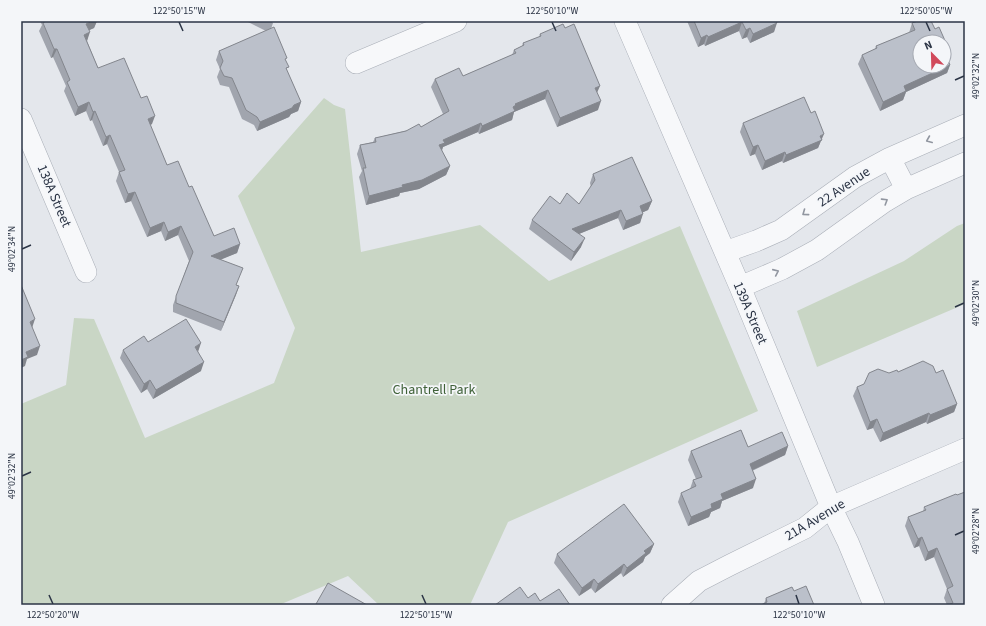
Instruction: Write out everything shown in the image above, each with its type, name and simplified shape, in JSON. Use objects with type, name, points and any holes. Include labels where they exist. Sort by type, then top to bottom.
[{"type":"street","points":[[356,63],[456,21]]},
{"type":"street","name":"139A Street","points":[[625,21],[740,287],[831,507],[848,542],[874,605]]},
{"type":"street","name":"138A Street","points":[[21,119],[86,272]]},
{"type":"street","name":"22 Avenue","points":[[725,252],[781,230],[855,177],[890,158],[965,125]]},
{"type":"street","points":[[890,158],[906,189]]},
{"type":"street","points":[[740,287],[782,269],[816,250],[884,202],[906,189],[965,163]]},
{"type":"street","name":"21A Avenue","points":[[672,605],[699,581],[805,528],[831,507],[965,449]]},
{"type":"green space","name":"Chantrell Park","points":[[324,98],[334,105],[345,109],[361,252],[480,225],[549,281],[680,226],[758,411],[508,522],[470,605],[379,605],[348,576],[279,605],[21,605],[21,404],[66,385],[74,318],[94,319],[145,438],[274,383],[295,328],[238,196]]},
{"type":"green space","points":[[965,223],[965,304],[817,367],[797,311],[904,261],[957,226]]},
{"type":"building","points":[[46,21],[93,21],[86,24],[90,32],[84,35],[98,68],[124,58],[141,98],[147,96],[155,116],[148,119],[167,165],[178,161],[189,187],[192,186],[214,236],[234,228],[240,244],[211,256],[243,268],[236,285],[239,286],[224,322],[176,303],[176,296],[193,252],[181,226],[168,232],[164,222],[150,228],[135,192],[128,194],[119,172],[125,170],[110,135],[106,137],[95,111],[93,112],[89,102],[78,107],[67,82],[70,80],[57,49],[54,49],[43,23]]},
{"type":"building","points":[[694,21],[776,21],[777,23],[753,34],[750,28],[746,30],[742,22],[708,37],[707,35],[701,38]]},
{"type":"building","points":[[918,21],[931,21],[935,29],[939,27],[942,34],[912,34],[912,74],[930,74],[904,86],[906,91],[883,102],[862,55],[877,48],[876,46],[915,30],[912,23]]},
{"type":"building","points":[[563,24],[565,28],[574,24],[600,86],[595,88],[601,101],[560,118],[548,90],[515,104],[516,105],[513,107],[515,111],[482,126],[481,123],[443,140],[445,143],[439,145],[450,166],[422,180],[402,185],[403,187],[369,196],[363,168],[366,168],[360,145],[376,142],[375,138],[406,131],[419,124],[421,127],[449,111],[435,79],[459,68],[463,76],[516,53],[514,50],[524,45],[523,43],[541,36],[540,34]]},
{"type":"building","points":[[274,27],[287,58],[285,59],[289,67],[286,68],[301,102],[294,105],[292,108],[260,122],[257,117],[246,110],[232,78],[224,76],[220,68],[223,61],[219,51]]},
{"type":"building","points":[[804,97],[811,113],[815,111],[824,134],[820,136],[822,140],[786,155],[785,152],[765,161],[758,145],[753,147],[743,123]]},
{"type":"building","points":[[632,157],[652,201],[640,206],[643,214],[626,221],[621,210],[572,229],[585,238],[574,252],[532,220],[550,196],[560,204],[567,193],[579,204],[595,180],[593,174]]},
{"type":"building","points":[[21,285],[35,319],[30,322],[40,346],[26,352],[28,357],[21,360]]},
{"type":"building","points":[[186,319],[201,343],[195,347],[204,362],[156,390],[150,380],[144,384],[123,350],[144,336],[148,342]]},
{"type":"building","points":[[923,361],[933,366],[936,373],[943,370],[957,404],[930,415],[929,413],[883,433],[877,419],[870,422],[857,387],[864,384],[869,373],[878,369],[889,373],[897,370],[898,372]]},
{"type":"building","points":[[741,430],[748,447],[782,432],[788,446],[750,464],[756,479],[721,494],[723,499],[711,504],[712,508],[691,517],[681,493],[696,486],[693,480],[702,477],[691,451]]},
{"type":"building","points":[[965,492],[965,605],[950,605],[953,603],[947,589],[953,586],[937,548],[928,552],[922,537],[918,539],[908,517],[926,510],[924,507],[956,494]]},
{"type":"building","points":[[624,504],[654,544],[644,551],[646,553],[627,568],[624,564],[598,584],[594,579],[582,588],[557,554]]},
{"type":"building","points":[[328,583],[367,605],[317,605],[316,604]]},
{"type":"building","points":[[806,586],[814,605],[761,605],[767,602],[766,598],[792,587],[794,591]]},
{"type":"building","points":[[520,587],[528,598],[535,593],[540,601],[559,589],[570,605],[495,605]]}]
